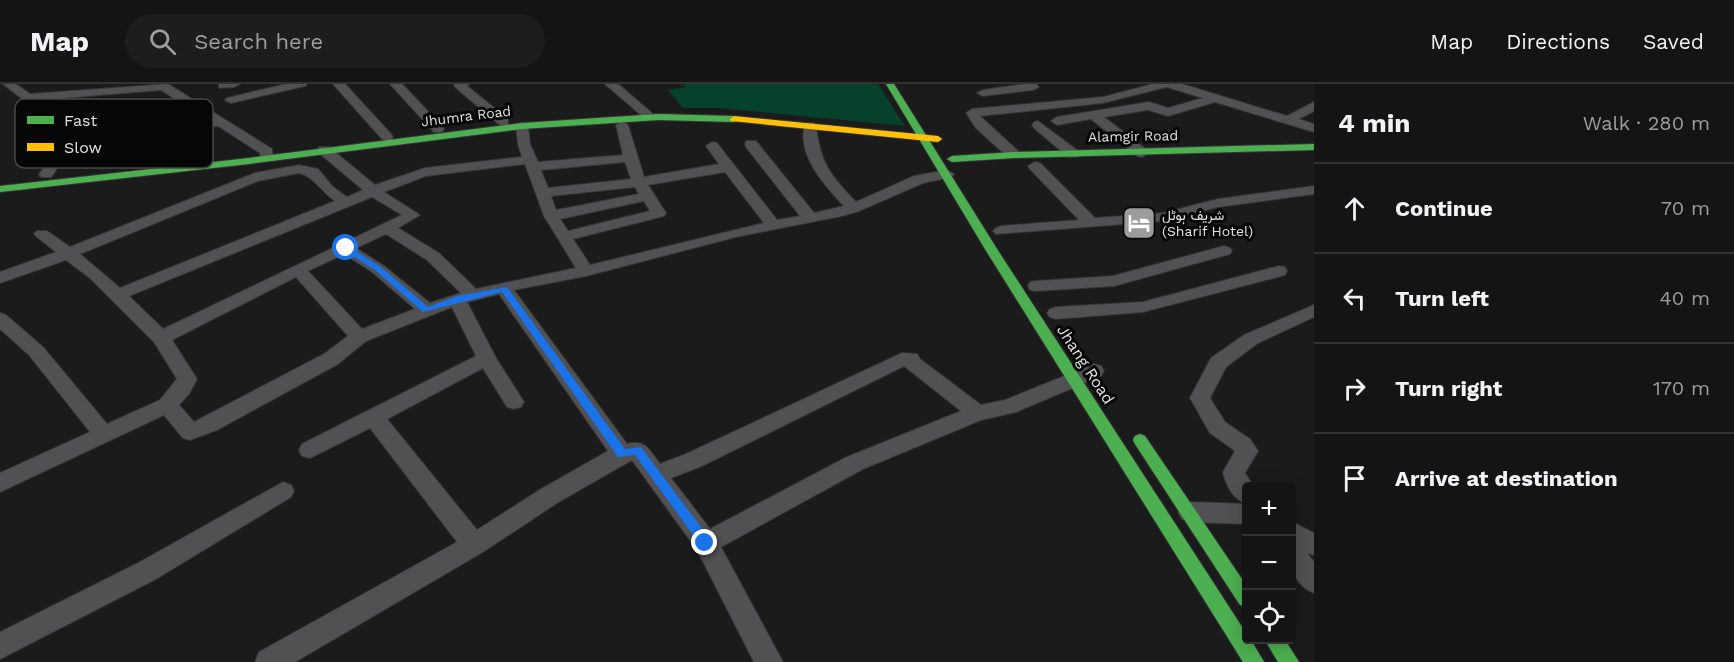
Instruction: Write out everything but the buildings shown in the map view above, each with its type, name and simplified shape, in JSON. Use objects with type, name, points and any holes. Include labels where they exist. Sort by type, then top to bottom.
[{"type":"main road","name":"Jhang Road","points":[[890,84],[929,135],[949,166],[991,249],[1089,373],[1146,493],[1254,662]]},
{"type":"main road","name":"Jhang Road","points":[[903,84],[929,135]]},
{"type":"main road","name":"Jhumra Road","points":[[213,162],[438,129],[504,122],[646,113],[711,112],[929,135]]},
{"type":"main road","name":"Jhumra Road","points":[[213,160],[324,150],[522,126],[667,117],[737,119],[929,135]]},
{"type":"main road","name":"Alamgir Road","points":[[949,166],[1014,155],[1314,147]]},
{"type":"main road","name":"Jhang Road","points":[[949,166],[964,177]]},
{"type":"main road","name":"Jhumra Road","points":[[0,179],[116,168]]},
{"type":"main road","name":"Jhumra Road","points":[[0,189],[165,168]]},
{"type":"main road","points":[[998,226],[1012,249]]},
{"type":"main road","points":[[1131,428],[1175,494],[1190,512],[1242,593]]},
{"type":"main road","points":[[1146,493],[1175,494]]},
{"type":"main road","points":[[1192,562],[1220,559]]},
{"type":"main road","points":[[1277,644],[1289,662]]},
{"type":"street","points":[[0,93],[12,87],[35,84]]},
{"type":"street","points":[[231,100],[301,84]]},
{"type":"street","points":[[339,84],[387,137]]},
{"type":"street","points":[[396,84],[438,129]]},
{"type":"street","points":[[463,84],[459,85],[504,122]]},
{"type":"street","points":[[610,84],[646,113]]},
{"type":"street","points":[[983,93],[1033,87],[1030,84]]},
{"type":"street","points":[[12,87],[26,98],[161,85],[184,99]]},
{"type":"street","points":[[1014,155],[980,125],[972,113],[1103,100],[1166,85],[1314,128]]},
{"type":"street","points":[[1057,121],[1149,106],[1168,112],[1215,98]]},
{"type":"street","points":[[1287,121],[1314,106]]},
{"type":"street","points":[[1095,116],[1142,153]]},
{"type":"street","points":[[213,117],[267,155]]},
{"type":"street","points":[[213,123],[221,122]]},
{"type":"street","points":[[565,237],[659,213],[639,182],[622,125]]},
{"type":"street","points":[[1038,125],[1073,154]]},
{"type":"street","points":[[522,126],[524,144],[550,216],[586,271]]},
{"type":"street","points":[[810,126],[811,152],[821,172],[854,208]]},
{"type":"street","points":[[751,144],[810,218]]},
{"type":"street","points":[[712,146],[774,226]]},
{"type":"street","points":[[160,339],[298,269],[413,215],[373,191],[324,150]]},
{"type":"street","points":[[118,296],[373,191],[425,172],[530,163],[630,158]]},
{"type":"street","points":[[167,405],[190,432],[210,425],[331,359],[359,337],[464,297],[586,271],[735,233],[854,208],[949,166]]},
{"type":"street","points":[[1035,166],[1091,223]]},
{"type":"street","points":[[541,193],[639,182],[728,167]]},
{"type":"street","points":[[46,174],[50,168]]},
{"type":"street","points":[[0,278],[69,254],[255,177],[299,169],[313,172],[327,189],[346,203]]},
{"type":"street","points":[[998,226],[1091,223],[1163,217],[1218,203],[1314,190]]},
{"type":"street","points":[[550,216],[649,196]]},
{"type":"street","points":[[386,228],[436,257],[464,297],[487,358],[514,402]]},
{"type":"street","points":[[0,483],[167,405],[183,389],[187,379],[160,339],[118,296],[42,234]]},
{"type":"street","points":[[346,248],[378,269],[427,310]]},
{"type":"street","points":[[1224,251],[1046,300],[1143,307],[1279,271]]},
{"type":"street","points":[[298,269],[359,337]]},
{"type":"street","points":[[504,289],[622,454]]},
{"type":"street","points":[[1242,488],[1234,472],[1247,451],[1244,445],[1223,433],[1210,419],[1200,398],[1218,363],[1251,339],[1314,310]]},
{"type":"street","points":[[0,319],[36,351],[104,435]]},
{"type":"street","points":[[310,450],[487,358]]},
{"type":"street","points":[[654,475],[694,460],[902,359],[910,359],[913,364],[977,413]]},
{"type":"street","points":[[705,543],[855,463],[977,413],[1009,407],[1089,373]]},
{"type":"street","points":[[375,418],[474,544]]},
{"type":"street","points":[[269,662],[474,544],[549,496],[622,454],[637,450],[705,543],[769,662]]},
{"type":"street","points":[[0,646],[147,571],[283,491]]},
{"type":"street","points":[[1190,512],[1242,514]]},
{"type":"street","points":[[1296,534],[1314,545]]},
{"type":"street","points":[[1296,557],[1314,582]]},
{"type":"green space","points":[[683,84],[878,84],[905,126],[719,108],[683,108],[668,90],[686,87]]},
{"type":"traffic: fast","points":[[890,84],[991,249],[1254,662]]},
{"type":"traffic: fast","points":[[213,165],[522,126],[658,117],[734,119]]},
{"type":"traffic: fast","points":[[952,159],[1014,155],[1314,147]]},
{"type":"traffic: fast","points":[[0,189],[187,168]]},
{"type":"traffic: fast","points":[[1140,440],[1242,593]]},
{"type":"traffic: fast","points":[[1277,644],[1289,662]]},
{"type":"traffic: slow","points":[[734,119],[938,139]]},
{"type":"place","name":"شریف ہوٹل (Sharif Hotel)","points":[[1139,223]]},
{"type":"route","points":[[346,248],[378,269],[427,310],[457,299],[504,289],[622,454],[637,450],[705,543]]}]
